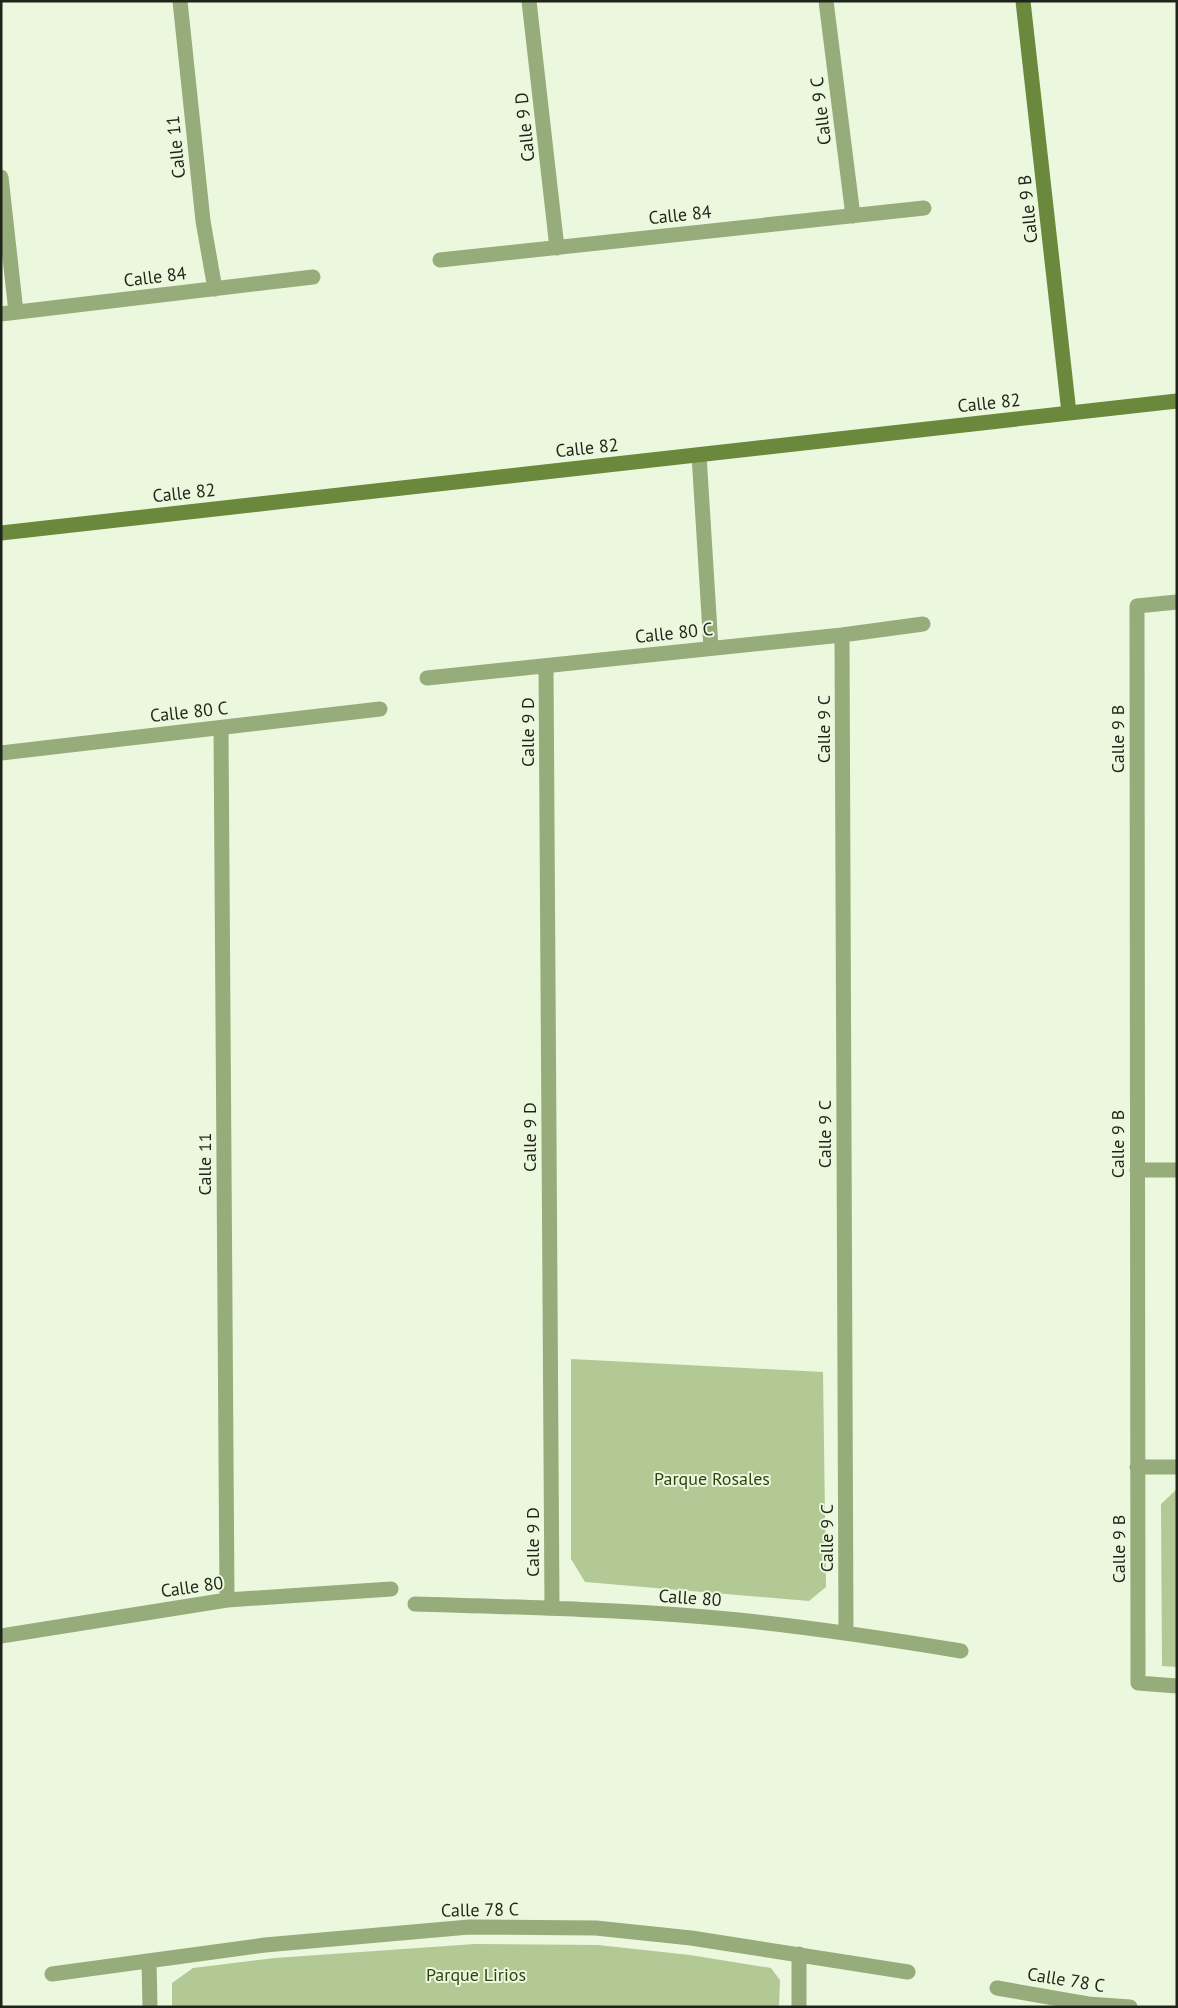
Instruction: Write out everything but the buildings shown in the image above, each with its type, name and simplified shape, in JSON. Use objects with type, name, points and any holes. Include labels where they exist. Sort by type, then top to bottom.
[{"type":"street","name":"Calle 11","points":[[180,1],[203,221],[215,289]]},
{"type":"street","name":"Calle 9 D","points":[[529,1],[557,248]]},
{"type":"street","name":"Calle 9 C","points":[[826,1],[852,216]]},
{"type":"street","name":"Calle 9 B","points":[[1024,1],[1069,413]]},
{"type":"street","points":[[1,177],[9,313]]},
{"type":"street","name":"Calle 84","points":[[440,260],[924,208]]},
{"type":"street","name":"Calle 84","points":[[9,313],[313,277]]},
{"type":"street","name":"Calle 82","points":[[1,533],[1177,401]]},
{"type":"street","points":[[699,455],[711,648]]},
{"type":"street","name":"Calle 9 B","points":[[1177,602],[1137,606],[1138,1682],[1177,1686]]},
{"type":"street","name":"Calle 80 C","points":[[428,678],[842,635],[923,624]]},
{"type":"street","name":"Calle 9 C","points":[[842,635],[846,1632]]},
{"type":"street","name":"Calle 9 D","points":[[546,666],[552,1608]]},
{"type":"street","name":"Calle 80 C","points":[[1,752],[380,709]]},
{"type":"street","name":"Calle 11","points":[[221,728],[227,1600]]},
{"type":"street","points":[[1137,1170],[1177,1170]]},
{"type":"street","points":[[1137,1467],[1177,1467]]},
{"type":"street","name":"Calle 80","points":[[1,1636],[227,1600],[391,1589]]},
{"type":"street","name":"Calle 80","points":[[415,1604],[552,1608],[706,1617],[846,1632],[961,1651]]},
{"type":"street","name":"Calle 78 C","points":[[52,1974],[284,1943],[469,1926],[596,1928],[691,1938],[908,1972]]},
{"type":"street","points":[[799,1954],[799,2007]]},
{"type":"street","points":[[149,1962],[150,2007]]},
{"type":"street","name":"Calle 78 C","points":[[997,1988],[1088,2005],[1130,2007]]},
{"type":"green space","name":"Parque Rosales","points":[[571,1359],[823,1372],[826,1587],[809,1601],[585,1582],[571,1559]]},
{"type":"green space","points":[[1177,1489],[1177,1667],[1162,1666],[1161,1504]]},
{"type":"green space","name":"Parque Lirios","points":[[475,1944],[598,1945],[690,1955],[771,1968],[780,1980],[779,2007],[172,2007],[172,1983],[193,1968],[275,1958]]}]
